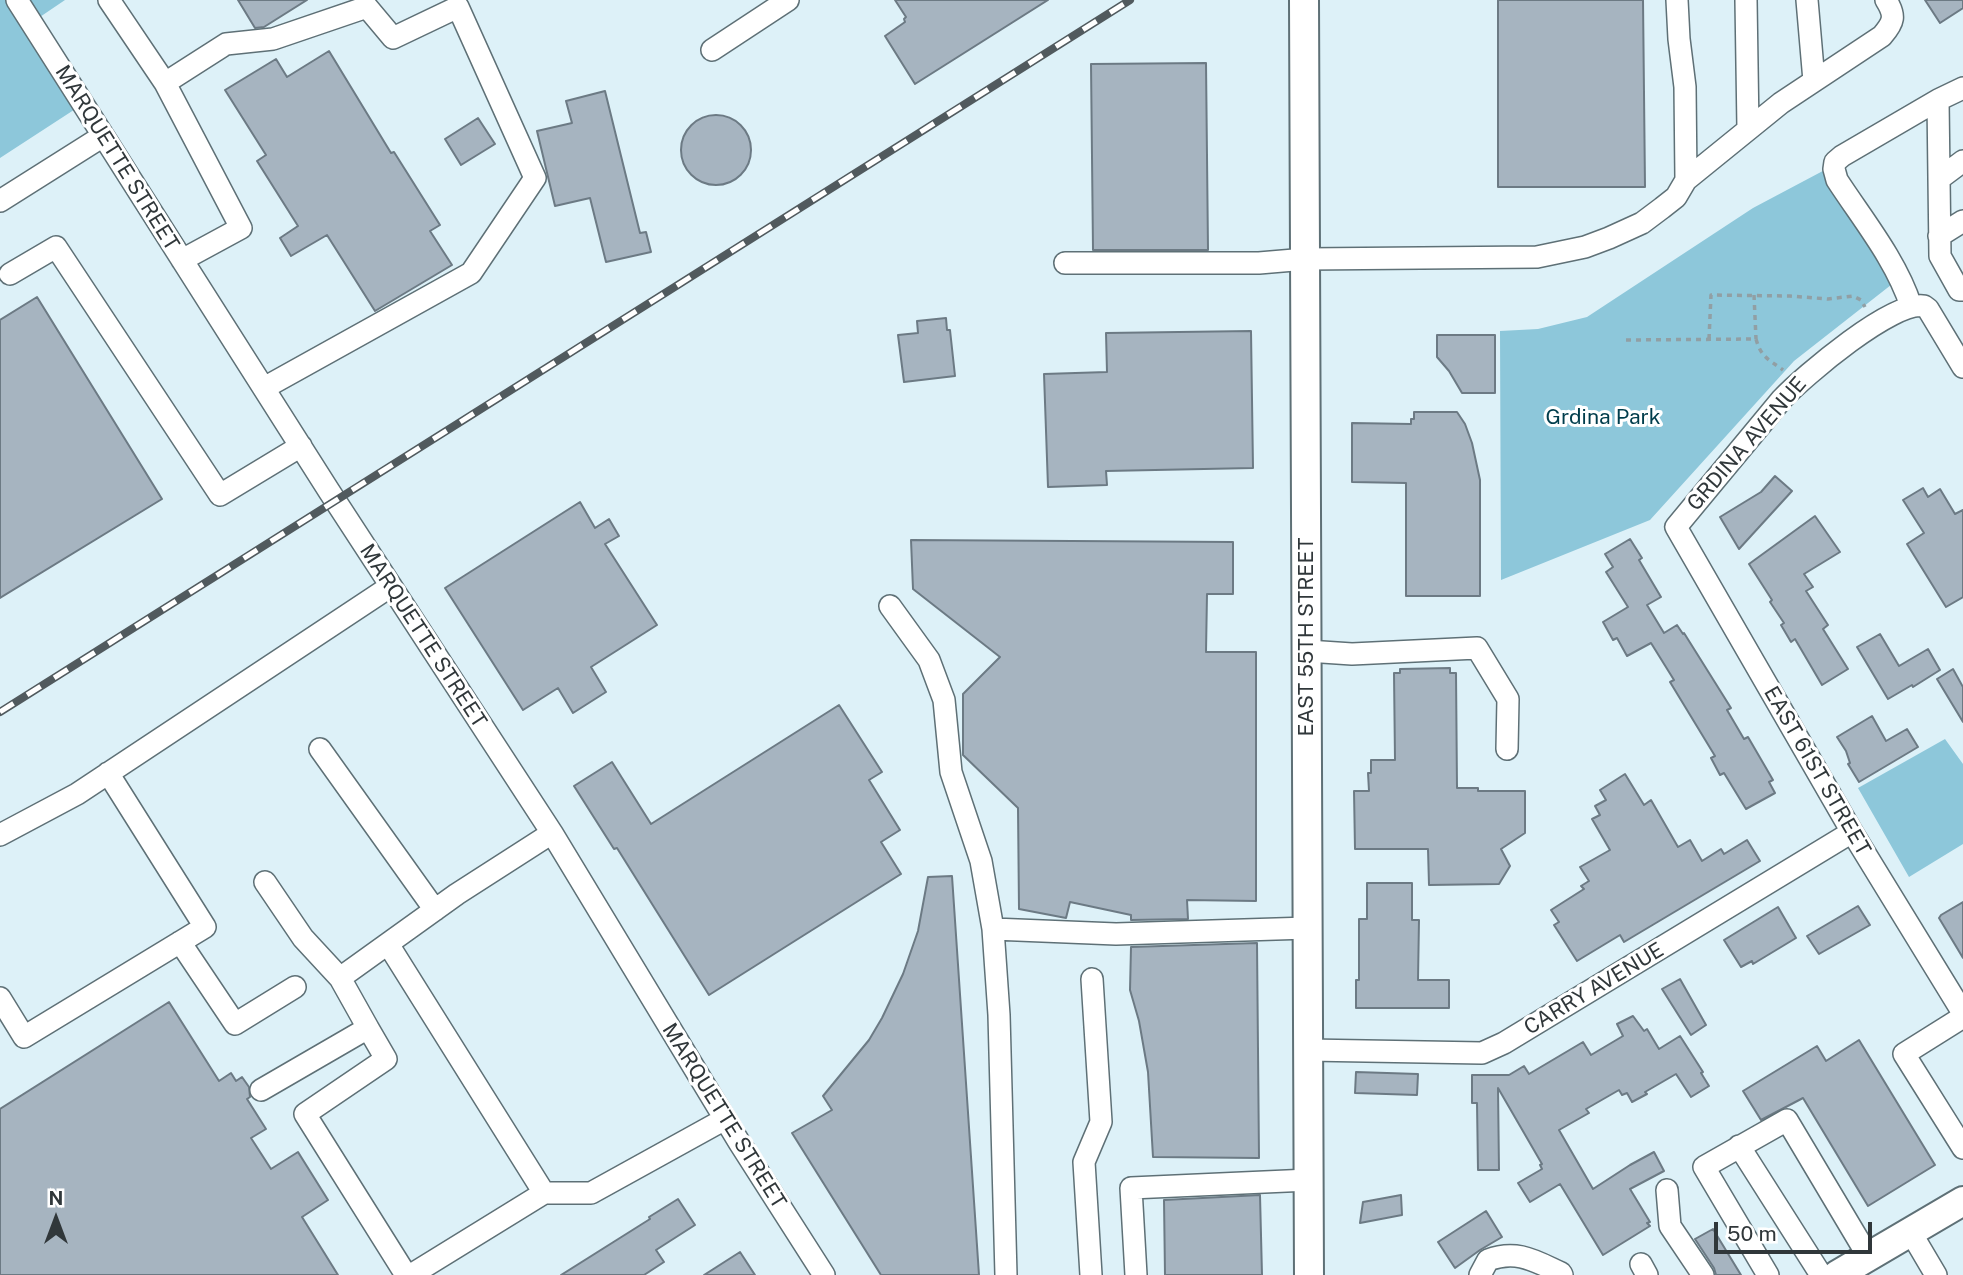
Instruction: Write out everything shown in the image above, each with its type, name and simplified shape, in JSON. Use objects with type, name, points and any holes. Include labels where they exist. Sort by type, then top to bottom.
[{"type":"main road","name":"EAST 55TH STREET","points":[[1304,0],[1310,1275]]},
{"type":"main road","points":[[1854,1268],[1910,1231],[1963,1201]]},
{"type":"street","name":"MARQUETTE STREET","points":[[17,0],[300,446],[552,834],[725,1119],[824,1275]]},
{"type":"street","points":[[109,0],[166,83],[241,228],[182,260]]},
{"type":"street","points":[[712,50],[788,0]]},
{"type":"street","points":[[1677,0],[1685,87],[1686,180]]},
{"type":"street","points":[[1746,0],[1748,129]]},
{"type":"street","points":[[1807,0],[1814,81]]},
{"type":"street","points":[[1065,263],[1520,258],[1549,256],[1585,247],[1642,223],[1676,197],[1686,180],[1781,103],[1882,36],[1890,27],[1893,16],[1886,0]]},
{"type":"street","points":[[166,83],[226,44],[273,39],[367,7],[393,38],[458,7],[535,178],[471,273],[264,388]]},
{"type":"street","points":[[1963,88],[1842,156],[1835,162],[1834,170],[1837,180],[1905,287],[1963,367]]},
{"type":"street","points":[[1938,100],[1940,256],[1959,290],[1963,290]]},
{"type":"street","points":[[0,201],[103,136]]},
{"type":"street","points":[[1939,179],[1963,161]]},
{"type":"street","points":[[1939,236],[1963,221]]},
{"type":"street","points":[[10,274],[56,247],[220,495],[300,446]]},
{"type":"street","name":"GRDINA AVENUE","points":[[1676,527],[1797,383],[1850,341],[1886,318],[1919,307]]},
{"type":"street","name":"EAST 61ST STREET","points":[[1676,527],[1852,832],[1963,1015]]},
{"type":"street","points":[[0,835],[77,794],[391,586]]},
{"type":"street","points":[[890,606],[929,660],[944,700],[951,772],[981,862],[993,929],[999,1015],[1006,1275]]},
{"type":"street","points":[[1307,651],[1352,654],[1477,648],[1508,699],[1507,749]]},
{"type":"street","points":[[320,749],[435,910]]},
{"type":"street","points":[[0,998],[24,1037],[205,927],[108,773]]},
{"type":"street","name":"CARRY AVENUE","points":[[1308,1050],[1482,1053],[1504,1043],[1852,832]]},
{"type":"street","points":[[341,978],[435,910],[552,834]]},
{"type":"street","points":[[265,882],[303,938],[341,978],[386,1059],[305,1114],[408,1275],[544,1193],[591,1193],[725,1119]]},
{"type":"street","points":[[993,929],[1116,934],[1308,928]]},
{"type":"street","points":[[180,942],[235,1024],[295,987]]},
{"type":"street","points":[[388,944],[544,1193]]},
{"type":"street","points":[[1091,1275],[1084,1162],[1101,1122],[1092,979]]},
{"type":"street","points":[[1963,1015],[1904,1054],[1963,1148]]},
{"type":"street","points":[[261,1090],[368,1028]]},
{"type":"street","points":[[1768,1275],[1704,1167],[1787,1120],[1854,1268]]},
{"type":"street","points":[[1739,1146],[1821,1275]]},
{"type":"street","points":[[1136,1275],[1131,1188],[1309,1180]]},
{"type":"street","points":[[1667,1190],[1670,1226],[1703,1275]]},
{"type":"street","points":[[1910,1231],[1936,1275]]},
{"type":"street","points":[[1480,1275],[1489,1260],[1503,1254],[1525,1256],[1562,1275]]},
{"type":"path","points":[[1709,339],[1711,295],[1828,299],[1853,296],[1861,300],[1867,310]]},
{"type":"path","points":[[1754,295],[1759,351],[1787,373]]},
{"type":"path","points":[[1626,340],[1756,339]]},
{"type":"green space","points":[[0,0],[65,0],[31,23],[83,104],[0,158]]},
{"type":"green space","name":"Grdina Park","points":[[1836,164],[1905,274],[1794,361],[1650,520],[1501,580],[1500,331],[1538,329],[1587,317],[1753,208]]},
{"type":"green space","points":[[1945,739],[1963,764],[1963,844],[1909,877],[1858,788]]},
{"type":"building","points":[[238,0],[307,0],[264,27],[255,28]]},
{"type":"building","points":[[895,0],[1048,0],[915,84],[885,36],[905,22],[906,17]]},
{"type":"building","points":[[1498,0],[1643,0],[1645,187],[1498,187]]},
{"type":"building","points":[[1925,0],[1963,0],[1963,8],[1940,23]]},
{"type":"building","points":[[329,51],[391,153],[394,152],[440,225],[430,231],[452,265],[375,311],[327,235],[291,256],[280,238],[298,226],[257,161],[266,155],[225,90],[276,59],[287,77]]},
{"type":"building","points":[[1206,63],[1208,250],[1093,250],[1091,64]]},
{"type":"building","points":[[605,91],[640,233],[646,232],[651,252],[606,262],[590,198],[555,206],[537,131],[572,123],[566,101]]},
{"type":"building","points":[[716,115],[741,125],[751,150],[741,175],[716,185],[691,175],[681,150],[691,125]]},
{"type":"building","points":[[478,118],[495,144],[461,165],[445,139]]},
{"type":"building","points":[[37,297],[162,499],[0,598],[0,320]]},
{"type":"building","points":[[946,318],[947,330],[950,330],[955,376],[904,382],[898,335],[918,333],[917,321]]},
{"type":"building","points":[[1251,331],[1253,468],[1106,471],[1107,485],[1048,487],[1044,374],[1107,372],[1106,333]]},
{"type":"building","points":[[1437,335],[1495,335],[1495,393],[1462,393],[1437,357]]},
{"type":"building","points":[[1414,412],[1457,412],[1472,443],[1480,480],[1480,596],[1406,596],[1406,483],[1352,482],[1352,423],[1411,424]]},
{"type":"building","points":[[1775,476],[1792,491],[1739,549],[1720,517],[1761,492]]},
{"type":"building","points":[[1923,488],[1928,497],[1940,489],[1955,514],[1963,510],[1963,597],[1946,607],[1907,544],[1924,533],[1903,500]]},
{"type":"building","points":[[580,502],[595,528],[609,519],[619,536],[605,544],[657,625],[591,667],[606,692],[573,713],[558,688],[523,710],[445,588]]},
{"type":"building","points":[[1815,516],[1840,552],[1804,574],[1813,587],[1806,591],[1828,625],[1823,629],[1848,669],[1822,685],[1795,639],[1791,642],[1781,625],[1784,623],[1770,602],[1772,600],[1749,564]]},
{"type":"building","points":[[1630,539],[1661,597],[1647,605],[1664,633],[1677,625],[1684,633],[1731,708],[1727,710],[1744,739],[1748,737],[1773,780],[1769,782],[1775,793],[1746,809],[1724,773],[1720,775],[1711,758],[1715,756],[1670,682],[1674,680],[1651,643],[1627,656],[1617,638],[1613,640],[1603,622],[1628,607],[1606,572],[1613,567],[1605,554]]},
{"type":"building","points":[[911,540],[1233,542],[1233,594],[1207,594],[1206,652],[1256,652],[1256,901],[1187,900],[1188,919],[1131,920],[1131,915],[1070,902],[1066,918],[1019,909],[1018,808],[963,755],[963,694],[1000,657],[913,589]]},
{"type":"building","points":[[1880,634],[1899,666],[1928,649],[1940,670],[1888,699],[1857,647]]},
{"type":"building","points":[[1450,668],[1450,673],[1456,673],[1457,788],[1525,791],[1525,833],[1501,849],[1510,866],[1499,884],[1429,885],[1428,849],[1355,849],[1354,791],[1369,791],[1368,773],[1371,773],[1371,760],[1395,760],[1394,673],[1400,673],[1400,669]]},
{"type":"building","points":[[1953,669],[1963,687],[1963,722],[1937,679]]},
{"type":"building","points":[[839,705],[882,772],[869,780],[900,830],[881,842],[901,874],[709,995],[617,848],[614,849],[574,786],[612,762],[651,824]]},
{"type":"building","points":[[1872,716],[1886,741],[1907,729],[1918,747],[1859,782],[1837,737]]},
{"type":"building","points":[[1625,774],[1644,805],[1651,800],[1678,847],[1690,840],[1702,861],[1721,849],[1724,854],[1747,840],[1760,861],[1624,942],[1620,935],[1577,961],[1554,925],[1559,922],[1551,910],[1584,889],[1581,886],[1589,881],[1580,867],[1610,850],[1592,819],[1600,815],[1595,806],[1606,800],[1600,790]]},
{"type":"building","points":[[952,876],[979,1275],[881,1275],[792,1133],[832,1110],[823,1096],[869,1040],[903,974],[918,931],[928,877]]},
{"type":"building","points":[[1367,883],[1412,883],[1412,920],[1419,920],[1418,980],[1449,980],[1449,1008],[1356,1008],[1359,919],[1367,919]]},
{"type":"building","points":[[1963,902],[1963,958],[1939,918]]},
{"type":"building","points":[[1858,906],[1870,925],[1819,954],[1807,936]]},
{"type":"building","points":[[1778,907],[1796,938],[1753,964],[1752,961],[1741,967],[1724,940]]},
{"type":"building","points":[[1257,943],[1259,1158],[1153,1157],[1148,1072],[1139,1021],[1130,990],[1131,947]]},
{"type":"building","points":[[1680,979],[1706,1025],[1691,1035],[1662,989]]},
{"type":"building","points":[[169,1002],[219,1081],[231,1073],[236,1081],[242,1077],[249,1087],[250,1097],[247,1099],[266,1129],[251,1138],[271,1169],[298,1152],[328,1200],[302,1217],[338,1275],[0,1275],[0,1109]]},
{"type":"building","points":[[1633,1016],[1644,1031],[1647,1029],[1659,1049],[1680,1036],[1709,1086],[1691,1097],[1676,1074],[1632,1102],[1627,1093],[1622,1095],[1619,1090],[1586,1109],[1589,1113],[1559,1130],[1593,1189],[1654,1152],[1664,1171],[1630,1189],[1650,1226],[1603,1255],[1560,1184],[1530,1202],[1518,1183],[1542,1169],[1542,1164],[1498,1088],[1499,1170],[1478,1170],[1477,1103],[1472,1103],[1472,1075],[1509,1075],[1524,1066],[1529,1074],[1583,1042],[1591,1055],[1623,1036],[1617,1024]]},
{"type":"building","points":[[1859,1040],[1935,1165],[1868,1206],[1803,1098],[1761,1120],[1743,1091],[1817,1046],[1826,1061]]},
{"type":"building","points":[[1356,1072],[1418,1074],[1417,1095],[1355,1093]]},
{"type":"building","points":[[1260,1195],[1262,1275],[1165,1275],[1164,1200]]},
{"type":"building","points":[[1401,1195],[1402,1215],[1360,1223],[1363,1202]]},
{"type":"building","points":[[678,1199],[695,1225],[656,1250],[664,1262],[644,1275],[561,1275],[650,1219],[649,1217]]},
{"type":"building","points":[[1486,1211],[1502,1237],[1455,1268],[1438,1242]]},
{"type":"building","points":[[1713,1229],[1741,1275],[1716,1275],[1695,1239]]},
{"type":"building","points":[[740,1252],[755,1275],[704,1275]]},
{"type":"railway","points":[[0,712],[1130,0]]}]
